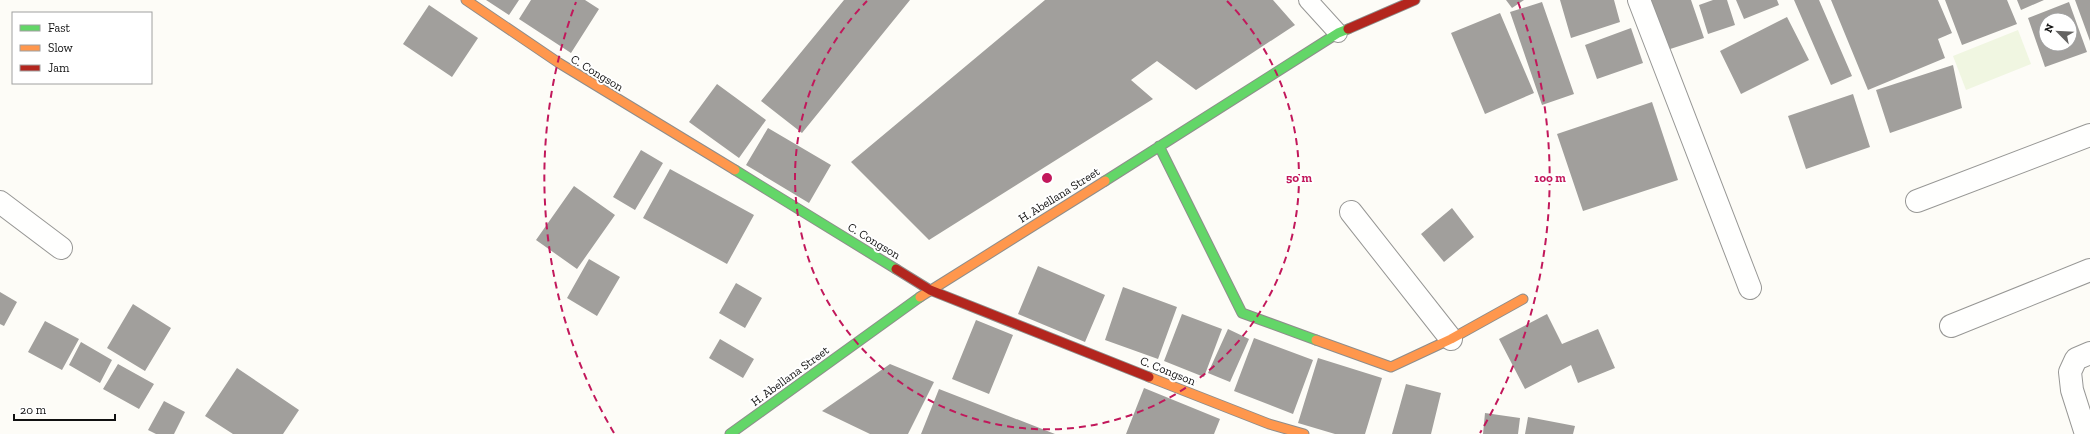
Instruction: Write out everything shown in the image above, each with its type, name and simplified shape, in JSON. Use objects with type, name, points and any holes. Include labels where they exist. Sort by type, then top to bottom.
[{"type":"street","name":"C. Congson","points":[[466,0],[559,63],[930,290],[1269,424],[1304,434]]},
{"type":"street","name":"H. Abellana Street","points":[[730,434],[930,290],[1159,146],[1204,120],[1338,33],[1415,0]]},
{"type":"street","points":[[1638,0],[1750,288]]},
{"type":"street","points":[[1917,201],[2089,137]]},
{"type":"street","points":[[1159,146],[1242,313],[1391,367],[1451,339],[1523,300]]},
{"type":"street","points":[[0,202],[61,248]]},
{"type":"street","points":[[1351,212],[1451,339]]},
{"type":"street","points":[[1951,326],[2090,270]]},
{"type":"street","points":[[2086,434],[2072,390],[2070,372],[2076,359],[2090,353]]},
{"type":"lane","points":[[1308,0],[1338,33]]},
{"type":"green space","points":[[2018,30],[2031,64],[1966,90],[1953,56]]},
{"type":"building","points":[[486,0],[519,0],[509,15]]},
{"type":"building","points":[[531,0],[585,0],[599,9],[571,53],[519,19]]},
{"type":"building","points":[[844,0],[910,0],[802,133],[761,101]]},
{"type":"building","points":[[1045,0],[1273,0],[1295,25],[1196,90],[1157,61],[1131,80],[1153,99],[929,240],[851,162]]},
{"type":"building","points":[[1506,0],[1524,0],[1512,8]]},
{"type":"building","points":[[1560,0],[1614,0],[1620,22],[1571,38]]},
{"type":"building","points":[[1643,0],[1691,0],[1704,38],[1661,52]]},
{"type":"building","points":[[1713,0],[1727,0],[1735,25],[1708,34],[1699,5]]},
{"type":"building","points":[[1736,0],[1777,0],[1779,5],[1744,19]]},
{"type":"building","points":[[1794,0],[1819,0],[1852,76],[1831,85]]},
{"type":"building","points":[[1831,0],[1938,0],[1952,33],[1938,39],[1945,58],[1868,90]]},
{"type":"building","points":[[1945,0],[2007,0],[2017,24],[1962,45]]},
{"type":"building","points":[[2017,0],[2044,0],[2021,10]]},
{"type":"building","points":[[2075,0],[2090,0],[2090,41]]},
{"type":"building","points":[[1542,2],[1574,94],[1542,105],[1510,12]]},
{"type":"building","points":[[2069,2],[2073,12],[2043,12]]},
{"type":"building","points":[[429,5],[478,38],[452,77],[403,44]]},
{"type":"building","points":[[1500,13],[1534,93],[1485,114],[1451,33]]},
{"type":"building","points":[[2038,14],[2038,47],[2028,18]]},
{"type":"building","points":[[1787,17],[1809,60],[1741,94],[1720,51]]},
{"type":"building","points":[[2078,27],[2087,52],[2045,67],[2040,52],[2078,52]]},
{"type":"building","points":[[1631,28],[1643,63],[1597,79],[1585,45]]},
{"type":"building","points":[[1953,65],[1962,108],[1890,133],[1876,90]]},
{"type":"building","points":[[717,84],[766,120],[739,158],[689,122]]},
{"type":"building","points":[[1853,94],[1870,147],[1806,169],[1788,116]]},
{"type":"building","points":[[1652,102],[1678,180],[1583,211],[1557,134]]},
{"type":"building","points":[[768,128],[831,165],[809,203],[746,165]]},
{"type":"building","points":[[641,150],[663,163],[635,210],[613,197]]},
{"type":"building","points":[[670,169],[754,215],[727,264],[643,218]]},
{"type":"building","points":[[574,186],[615,215],[577,269],[536,240]]},
{"type":"building","points":[[1452,208],[1474,237],[1444,262],[1421,234]]},
{"type":"building","points":[[589,259],[620,277],[597,316],[567,298]]},
{"type":"building","points":[[1038,266],[1105,295],[1085,342],[1018,314]]},
{"type":"building","points":[[736,283],[762,298],[745,328],[719,313]]},
{"type":"building","points":[[1123,287],[1177,307],[1158,359],[1105,340]]},
{"type":"building","points":[[0,292],[17,302],[4,326],[0,324]]},
{"type":"building","points":[[133,304],[171,328],[145,371],[107,348]]},
{"type":"building","points":[[1182,314],[1222,329],[1204,377],[1164,361]]},
{"type":"building","points":[[1547,314],[1562,344],[1598,329],[1615,368],[1578,383],[1571,365],[1525,389],[1499,339]]},
{"type":"building","points":[[976,320],[1013,335],[989,394],[952,379]]},
{"type":"building","points":[[45,321],[79,339],[62,370],[28,352]]},
{"type":"building","points":[[1228,329],[1249,339],[1230,382],[1208,373]]},
{"type":"building","points":[[1254,338],[1313,360],[1293,414],[1234,391]]},
{"type":"building","points":[[720,339],[754,359],[743,378],[709,358]]},
{"type":"building","points":[[81,342],[112,360],[100,383],[69,365]]},
{"type":"building","points":[[1318,358],[1382,378],[1365,434],[1335,434],[1298,423]]},
{"type":"building","points":[[118,364],[154,384],[139,409],[103,389]]},
{"type":"building","points":[[890,364],[934,382],[908,434],[870,434],[822,411]]},
{"type":"building","points":[[237,368],[299,410],[283,434],[233,434],[205,416]]},
{"type":"building","points":[[1406,384],[1441,393],[1431,434],[1392,434]]},
{"type":"building","points":[[1144,388],[1220,419],[1214,434],[1126,434]]},
{"type":"building","points":[[939,389],[1055,434],[921,434]]},
{"type":"building","points":[[164,401],[185,412],[174,434],[156,434],[148,430]]},
{"type":"building","points":[[1485,413],[1520,418],[1518,434],[1483,434]]},
{"type":"building","points":[[1528,417],[1575,426],[1573,434],[1525,434]]},
{"type":"traffic: fast","points":[[1105,181],[1338,33],[1348,29]]},
{"type":"traffic: fast","points":[[1159,146],[1242,313],[1316,340]]},
{"type":"traffic: fast","points":[[735,170],[896,269]]},
{"type":"traffic: fast","points":[[730,434],[920,297]]},
{"type":"traffic: slow","points":[[466,0],[559,63],[735,170]]},
{"type":"traffic: slow","points":[[920,297],[1105,181]]},
{"type":"traffic: slow","points":[[1316,340],[1391,367],[1451,339],[1523,299]]},
{"type":"traffic: slow","points":[[1149,377],[1269,424],[1304,434]]},
{"type":"traffic: jam","points":[[1348,29],[1415,0]]},
{"type":"traffic: jam","points":[[896,269],[930,290],[1149,377]]}]
